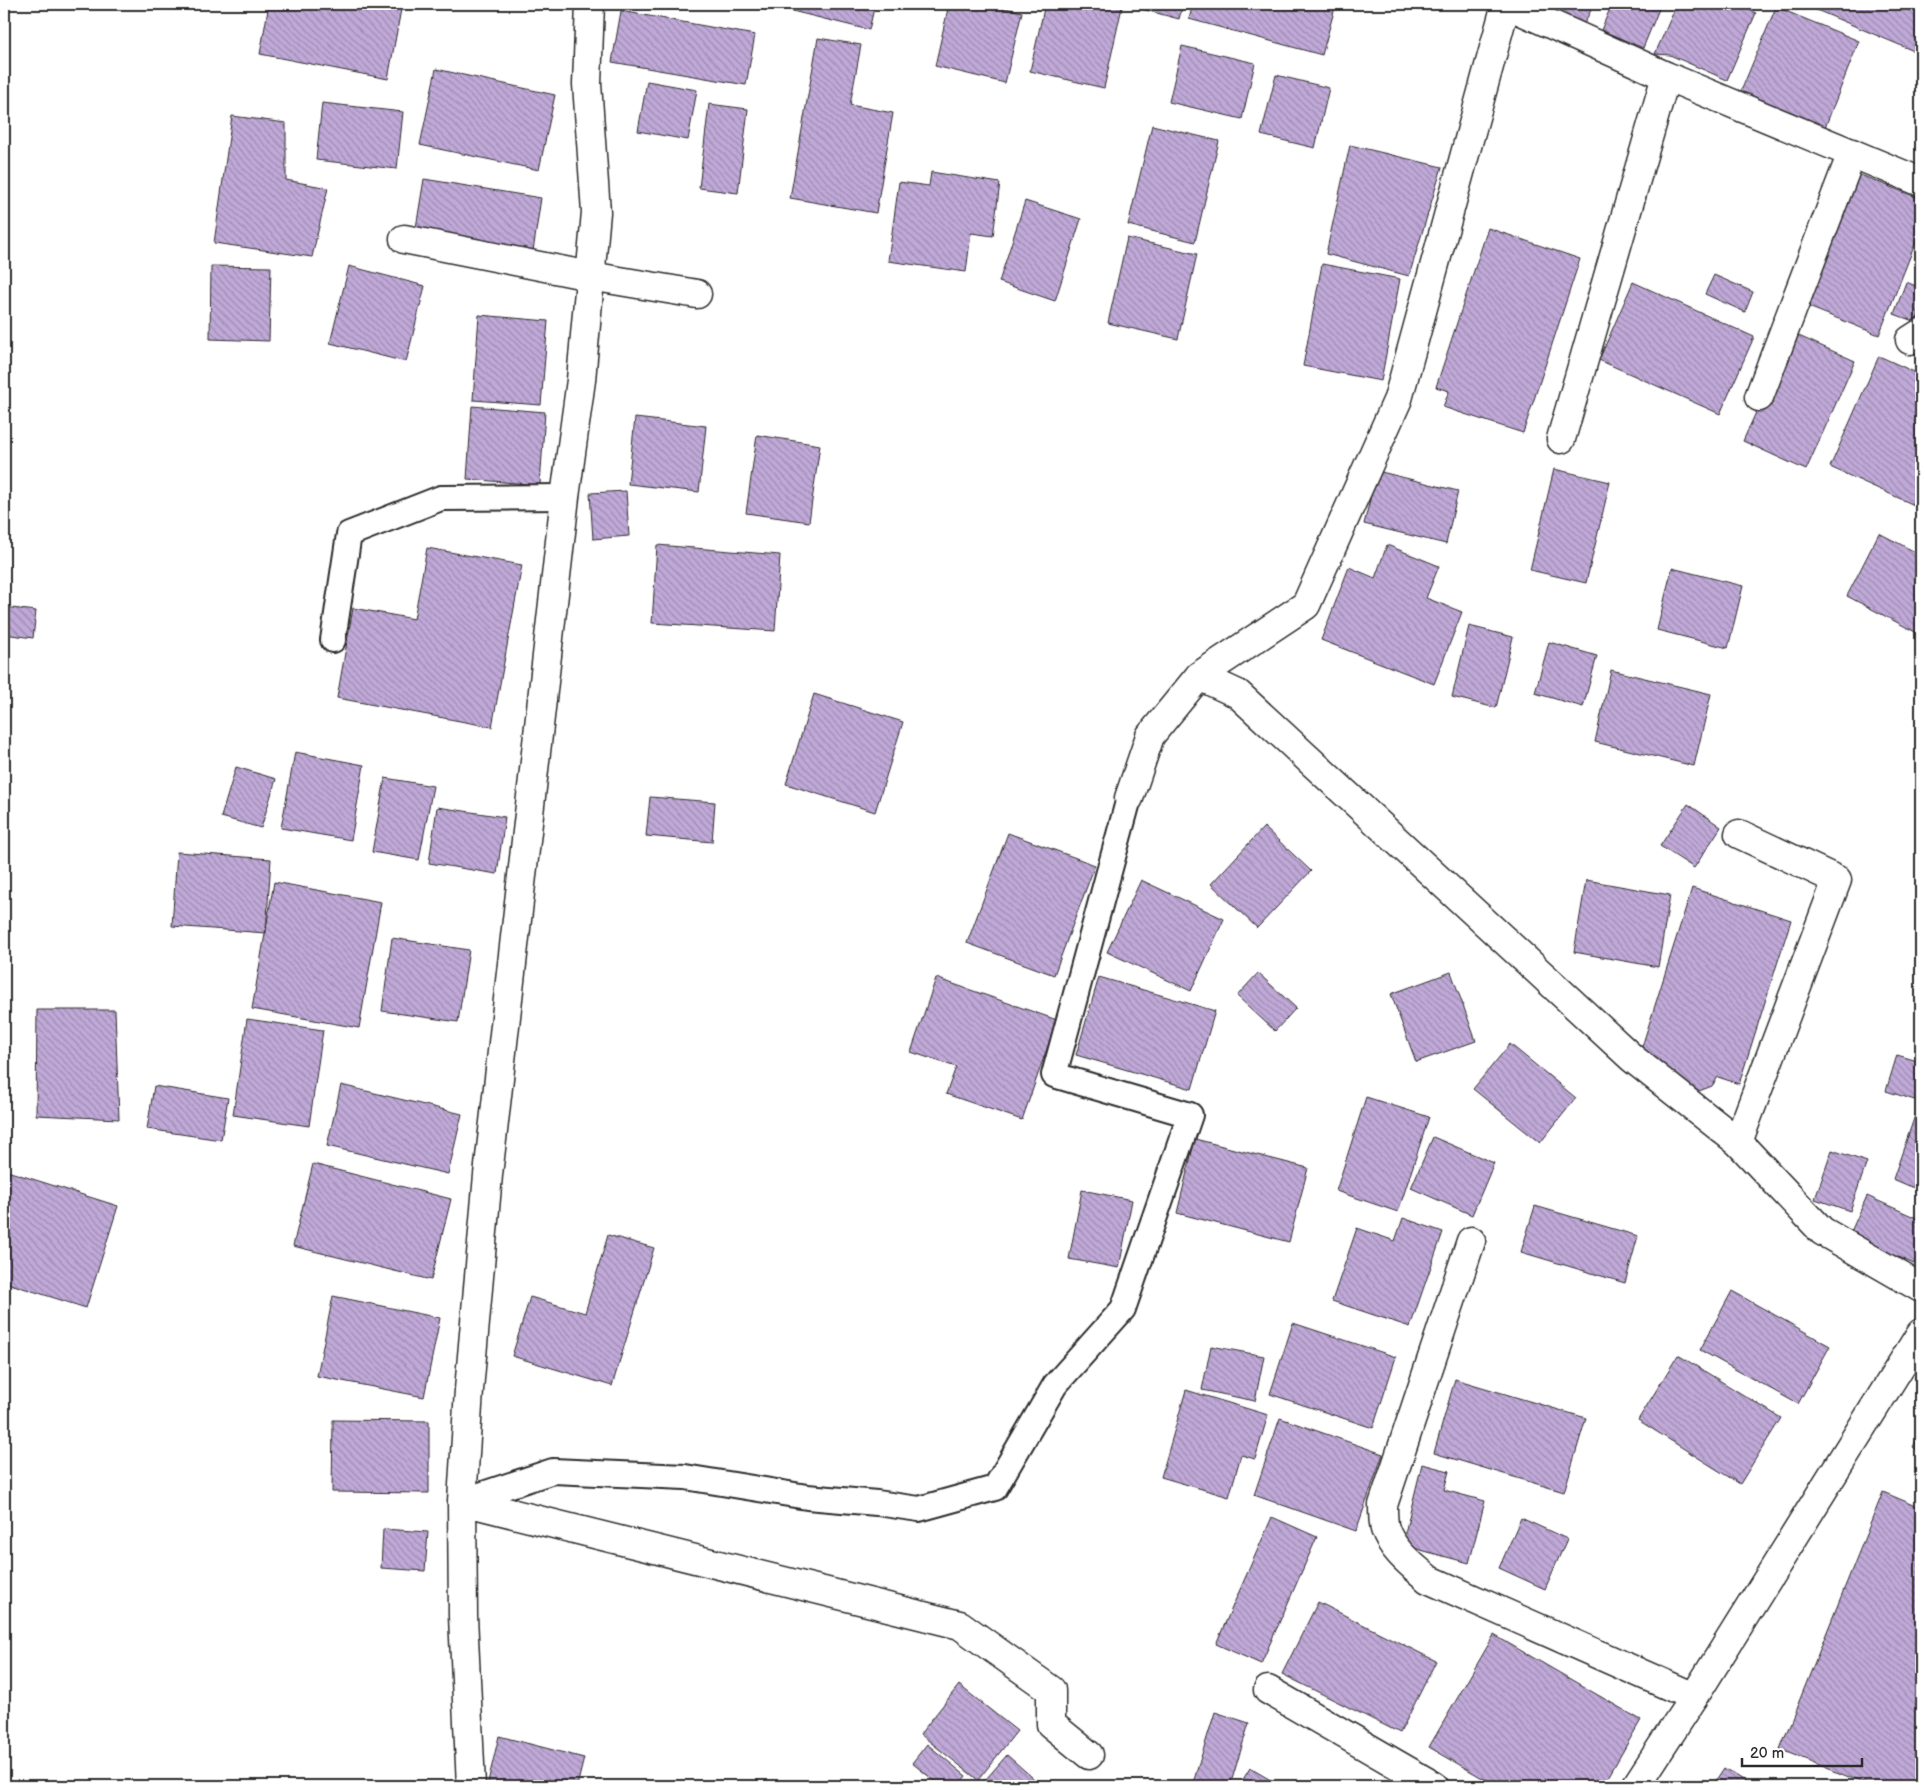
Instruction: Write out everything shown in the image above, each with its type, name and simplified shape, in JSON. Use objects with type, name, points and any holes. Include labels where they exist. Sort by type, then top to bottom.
[{"type":"street","points":[[471,1786],[463,1616],[462,1501],[469,1390],[488,1175],[565,498],[581,380],[596,212],[586,84],[590,4]]},
{"type":"street","points":[[1130,798],[1150,736],[1199,676],[1306,605],[1398,399],[1506,4],[1666,76],[1921,182]]},
{"type":"street","points":[[1561,439],[1666,76]]},
{"type":"street","points":[[1760,397],[1852,154]]},
{"type":"street","points":[[404,239],[590,276],[697,294]]},
{"type":"street","points":[[1199,676],[1238,694],[1632,1058],[1738,1142],[1822,1230],[1921,1288]]},
{"type":"street","points":[[1738,1142],[1837,880],[1739,834]]},
{"type":"street","points":[[1471,1241],[1383,1505],[1384,1528],[1400,1553],[1428,1579],[1694,1697]]},
{"type":"street","points":[[1636,1786],[1694,1697],[1921,1333]]},
{"type":"street","points":[[462,1501],[960,1625],[1051,1690],[1051,1724],[1089,1756]]},
{"type":"street","points":[[1268,1690],[1434,1786]]},
{"type":"lane","points":[[333,640],[349,534],[441,498],[565,498]]},
{"type":"lane","points":[[462,1501],[553,1471],[685,1477],[808,1497],[919,1509],[995,1488],[1055,1385],[1122,1309],[1190,1114],[1054,1075],[1130,798]]},
{"type":"building","points":[[269,4],[402,4],[388,79],[260,54]]},
{"type":"building","points":[[781,4],[875,4],[869,30],[780,8]]},
{"type":"building","points":[[949,4],[988,4],[1022,12],[1005,83],[935,66]]},
{"type":"building","points":[[1045,4],[1107,4],[1122,7],[1104,88],[1030,71]]},
{"type":"building","points":[[1123,4],[1183,4],[1179,19]]},
{"type":"building","points":[[1193,4],[1336,4],[1322,55],[1189,19]]},
{"type":"building","points":[[1532,4],[1594,4],[1582,28]]},
{"type":"building","points":[[1612,4],[1661,4],[1643,48],[1601,30]]},
{"type":"building","points":[[1677,4],[1736,4],[1756,13],[1727,80],[1670,55],[1655,54]]},
{"type":"building","points":[[1808,4],[1921,4],[1921,54],[1807,6]]},
{"type":"building","points":[[1776,7],[1859,41],[1824,130],[1739,96]]},
{"type":"building","points":[[621,11],[755,35],[746,85],[612,62]]},
{"type":"building","points":[[818,38],[861,45],[850,105],[893,113],[876,213],[790,198]]},
{"type":"building","points":[[1182,46],[1255,63],[1242,119],[1169,102]]},
{"type":"building","points":[[436,69],[555,95],[539,170],[420,145]]},
{"type":"building","points":[[1276,75],[1329,88],[1315,148],[1261,135]]},
{"type":"building","points":[[647,81],[697,90],[688,140],[638,131]]},
{"type":"building","points":[[322,103],[403,112],[397,169],[316,160]]},
{"type":"building","points":[[709,104],[748,109],[738,193],[699,188]]},
{"type":"building","points":[[232,116],[286,123],[286,180],[328,188],[312,257],[214,243]]},
{"type":"building","points":[[1152,125],[1219,141],[1195,242],[1128,225]]},
{"type":"building","points":[[1350,145],[1442,167],[1409,276],[1326,254]]},
{"type":"building","points":[[931,172],[1000,183],[993,236],[971,233],[966,272],[888,261],[899,182],[929,186]]},
{"type":"building","points":[[1853,172],[1921,199],[1921,229],[1879,335],[1801,304]]},
{"type":"building","points":[[424,179],[541,198],[532,258],[414,240]]},
{"type":"building","points":[[1025,201],[1081,219],[1055,301],[999,282]]},
{"type":"building","points":[[1488,228],[1580,259],[1523,433],[1443,407],[1449,391],[1436,387]]},
{"type":"building","points":[[1127,238],[1197,254],[1178,339],[1108,323]]},
{"type":"building","points":[[1322,264],[1400,279],[1381,381],[1303,366]]},
{"type":"building","points":[[211,266],[271,267],[269,341],[210,339]]},
{"type":"building","points":[[349,266],[425,286],[406,362],[330,343]]},
{"type":"building","points":[[1714,275],[1753,292],[1745,312],[1705,294]]},
{"type":"building","points":[[1633,282],[1754,337],[1720,414],[1599,360]]},
{"type":"building","points":[[1906,282],[1921,288],[1921,306],[1916,322],[1894,314]]},
{"type":"building","points":[[479,315],[548,321],[541,405],[473,400]]},
{"type":"building","points":[[1792,333],[1855,361],[1806,470],[1743,441]]},
{"type":"building","points":[[1879,356],[1921,375],[1921,508],[1830,467]]},
{"type":"building","points":[[472,406],[545,412],[540,485],[467,479]]},
{"type":"building","points":[[635,418],[706,426],[699,492],[628,484]]},
{"type":"building","points":[[757,435],[820,445],[809,522],[746,513]]},
{"type":"building","points":[[1554,469],[1610,482],[1586,583],[1530,570]]},
{"type":"building","points":[[1377,471],[1458,491],[1446,544],[1364,524]]},
{"type":"building","points":[[626,491],[629,536],[593,539],[590,493]]},
{"type":"building","points":[[1879,533],[1921,555],[1921,635],[1847,596]]},
{"type":"building","points":[[657,545],[780,555],[775,631],[652,623]]},
{"type":"building","points":[[1387,545],[1439,566],[1426,598],[1462,612],[1434,684],[1321,640],[1349,567],[1375,578]]},
{"type":"building","points":[[427,548],[522,565],[492,727],[337,698],[353,608],[414,619]]},
{"type":"building","points":[[1672,568],[1743,586],[1728,648],[1657,630]]},
{"type":"building","points":[[4,607],[36,611],[33,638],[4,634]]},
{"type":"building","points":[[1469,626],[1513,637],[1496,708],[1452,697]]},
{"type":"building","points":[[1549,642],[1597,656],[1583,707],[1535,693]]},
{"type":"building","points":[[1611,670],[1711,694],[1694,766],[1595,742]]},
{"type":"building","points":[[814,694],[903,722],[875,812],[786,784]]},
{"type":"building","points":[[295,752],[364,765],[351,840],[281,828]]},
{"type":"building","points":[[236,767],[276,779],[261,828],[221,817]]},
{"type":"building","points":[[385,778],[433,786],[419,860],[372,852]]},
{"type":"building","points":[[650,797],[715,802],[712,842],[646,836]]},
{"type":"building","points":[[1688,804],[1721,827],[1694,868],[1660,846]]},
{"type":"building","points":[[437,807],[505,817],[497,874],[429,863]]},
{"type":"building","points":[[1264,827],[1311,871],[1257,928],[1211,884]]},
{"type":"building","points":[[1008,833],[1095,865],[1054,975],[967,943]]},
{"type":"building","points":[[177,852],[271,859],[266,933],[172,926]]},
{"type":"building","points":[[1141,880],[1224,919],[1191,991],[1107,952]]},
{"type":"building","points":[[1586,880],[1670,895],[1658,967],[1574,952]]},
{"type":"building","points":[[274,882],[381,902],[359,1028],[252,1009]]},
{"type":"building","points":[[1692,888],[1791,920],[1739,1084],[1718,1077],[1712,1086],[1699,1091],[1686,1092],[1658,1065],[1656,1058],[1640,1053]]},
{"type":"building","points":[[392,938],[469,950],[458,1022],[382,1011]]},
{"type":"building","points":[[1451,972],[1476,1041],[1416,1062],[1391,994]]},
{"type":"building","points":[[1258,973],[1296,1008],[1275,1031],[1237,996]]},
{"type":"building","points":[[1099,977],[1215,1011],[1192,1089],[1076,1055]]},
{"type":"building","points":[[936,978],[1057,1020],[1022,1120],[946,1094],[956,1067],[911,1052]]},
{"type":"building","points":[[37,1010],[115,1010],[119,1119],[36,1115]]},
{"type":"building","points":[[247,1019],[323,1030],[309,1126],[233,1115]]},
{"type":"building","points":[[1510,1044],[1576,1098],[1540,1143],[1473,1089]]},
{"type":"building","points":[[1897,1055],[1921,1062],[1921,1102],[1886,1091]]},
{"type":"building","points":[[341,1085],[462,1114],[448,1174],[327,1146]]},
{"type":"building","points":[[154,1086],[228,1098],[221,1140],[147,1129]]},
{"type":"building","points":[[1366,1097],[1429,1117],[1398,1212],[1336,1191]]},
{"type":"building","points":[[1918,1107],[1921,1108],[1921,1191],[1893,1179]]},
{"type":"building","points":[[1433,1137],[1494,1163],[1472,1215],[1411,1188]]},
{"type":"building","points":[[1195,1139],[1308,1168],[1289,1242],[1177,1213]]},
{"type":"building","points":[[1832,1150],[1867,1162],[1850,1211],[1815,1199]]},
{"type":"building","points":[[313,1164],[451,1199],[431,1280],[293,1246]]},
{"type":"building","points":[[4,1170],[118,1206],[86,1308],[4,1282]]},
{"type":"building","points":[[1082,1190],[1132,1200],[1119,1268],[1069,1259]]},
{"type":"building","points":[[1867,1196],[1921,1220],[1921,1247],[1914,1264],[1849,1236]]},
{"type":"building","points":[[1535,1206],[1638,1236],[1625,1283],[1521,1252]]},
{"type":"building","points":[[1403,1218],[1443,1232],[1410,1327],[1332,1301],[1357,1228],[1395,1241]]},
{"type":"building","points":[[608,1235],[654,1248],[612,1386],[512,1356],[530,1297],[585,1313]]},
{"type":"building","points":[[1732,1291],[1830,1346],[1798,1404],[1700,1350]]},
{"type":"building","points":[[333,1296],[440,1318],[424,1397],[317,1376]]},
{"type":"building","points":[[1293,1323],[1396,1357],[1373,1428],[1270,1394]]},
{"type":"building","points":[[1211,1346],[1264,1356],[1255,1401],[1202,1390]]},
{"type":"building","points":[[1678,1355],[1781,1418],[1740,1484],[1638,1420]]},
{"type":"building","points":[[1455,1379],[1586,1418],[1564,1492],[1434,1453]]},
{"type":"building","points":[[1186,1390],[1268,1415],[1255,1459],[1241,1455],[1229,1497],[1161,1477]]},
{"type":"building","points":[[1280,1418],[1383,1454],[1356,1531],[1254,1495]]},
{"type":"building","points":[[333,1420],[429,1421],[429,1493],[332,1492]]},
{"type":"building","points":[[1921,1432],[1921,1452],[1913,1447]]},
{"type":"building","points":[[1422,1464],[1449,1471],[1444,1490],[1485,1501],[1469,1563],[1402,1545]]},
{"type":"building","points":[[1883,1492],[1921,1508],[1921,1775],[1917,1786],[1871,1786],[1780,1749]]},
{"type":"building","points":[[1272,1517],[1317,1537],[1261,1664],[1216,1644]]},
{"type":"building","points":[[1521,1518],[1567,1539],[1545,1589],[1499,1568]]},
{"type":"building","points":[[383,1529],[428,1532],[425,1571],[381,1568]]},
{"type":"building","points":[[1318,1602],[1436,1661],[1400,1733],[1282,1674]]},
{"type":"building","points":[[1494,1635],[1641,1720],[1603,1786],[1496,1786],[1429,1747]]},
{"type":"building","points":[[959,1685],[1017,1731],[978,1780],[920,1734]]},
{"type":"building","points":[[1215,1712],[1249,1723],[1230,1786],[1203,1786],[1193,1783]]},
{"type":"building","points":[[499,1736],[584,1758],[577,1786],[487,1786]]},
{"type":"building","points":[[927,1744],[966,1776],[958,1786],[941,1786],[912,1763]]},
{"type":"building","points":[[1007,1755],[1042,1786],[980,1786]]},
{"type":"building","points":[[1250,1768],[1274,1782],[1271,1786],[1239,1786]]},
{"type":"building","points":[[1724,1768],[1753,1786],[1712,1786]]},
{"type":"building","points":[[243,1784],[243,1786],[168,1786]]}]
